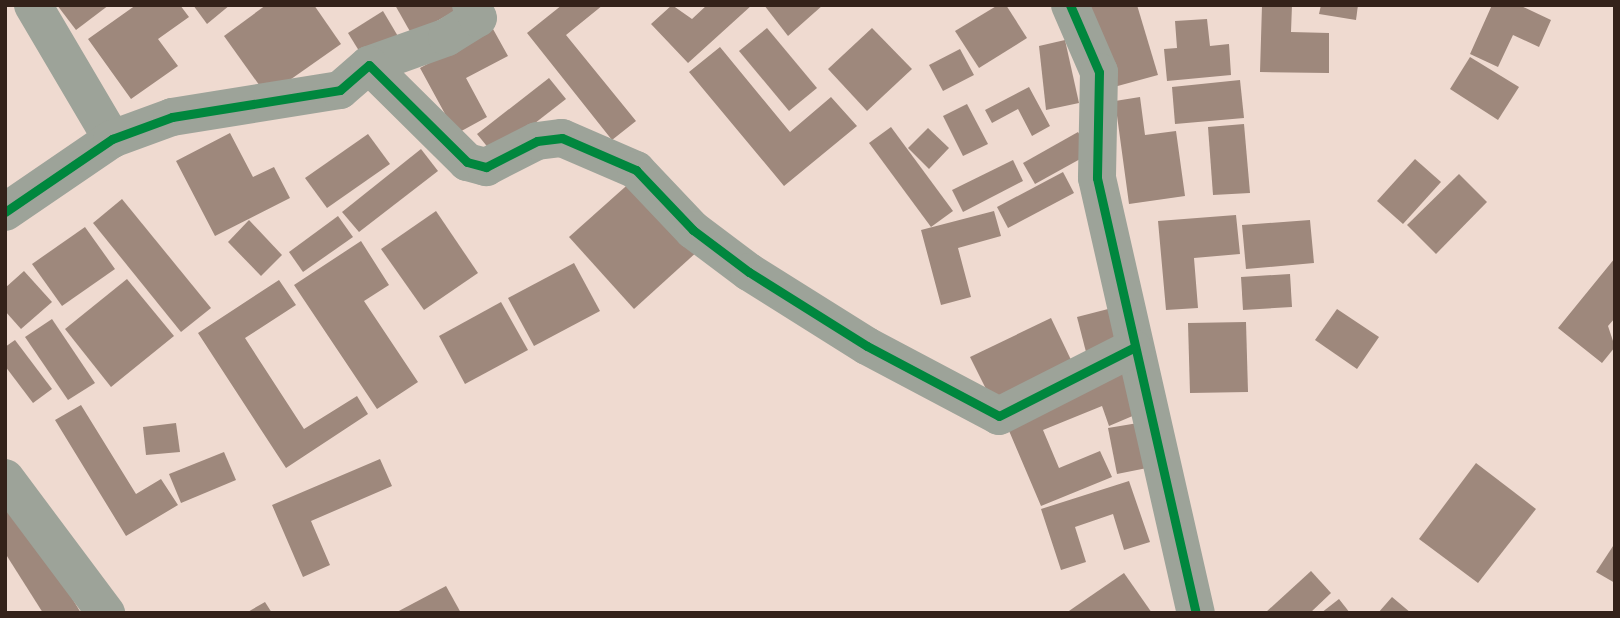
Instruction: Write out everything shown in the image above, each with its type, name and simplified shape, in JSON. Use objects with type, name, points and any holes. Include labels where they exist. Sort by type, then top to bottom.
[{"type":"street","points":[[33,5],[112,139]]},
{"type":"street","points":[[5,212],[112,139],[172,117],[340,90],[369,65],[447,37],[478,18],[471,5]]},
{"type":"street","points":[[1070,5],[1099,72],[1097,178],[1148,390],[1196,613]]},
{"type":"street","points":[[369,65],[467,162],[486,167],[537,141],[562,138],[636,170],[693,230],[749,272],[879,353],[999,416],[1133,348]]},
{"type":"street","points":[[1133,348],[1148,390]]},
{"type":"street","points":[[1133,348],[1171,498]]},
{"type":"street","points":[[5,478],[106,613]]},
{"type":"building","points":[[57,5],[109,5],[76,30]]},
{"type":"building","points":[[136,5],[180,5],[189,17],[158,39],[178,66],[131,99],[88,39]]},
{"type":"building","points":[[193,5],[230,5],[207,24]]},
{"type":"building","points":[[266,5],[314,5],[341,44],[267,96],[224,36]]},
{"type":"building","points":[[395,5],[461,5],[462,7],[412,35]]},
{"type":"building","points":[[562,5],[603,5],[566,35],[636,121],[612,140],[527,33]]},
{"type":"building","points":[[672,5],[692,19],[707,5],[752,5],[688,63],[651,24]]},
{"type":"building","points":[[764,5],[823,5],[788,36]]},
{"type":"building","points":[[998,5],[1006,5],[1027,38],[979,68],[955,31]]},
{"type":"building","points":[[1088,5],[1137,5],[1158,75],[1114,87]]},
{"type":"building","points":[[1262,5],[1292,5],[1291,32],[1329,33],[1329,73],[1260,72]]},
{"type":"building","points":[[1321,5],[1358,5],[1356,20],[1319,14]]},
{"type":"building","points":[[1492,5],[1519,5],[1551,20],[1539,47],[1513,35],[1498,67],[1470,54]]},
{"type":"building","points":[[383,11],[399,38],[364,59],[348,33]]},
{"type":"building","points":[[1207,19],[1210,46],[1229,44],[1231,75],[1167,81],[1164,49],[1177,48],[1175,21]]},
{"type":"building","points":[[767,28],[817,88],[789,111],[739,51]]},
{"type":"building","points":[[872,28],[912,69],[867,111],[828,69]]},
{"type":"building","points":[[493,29],[508,56],[466,78],[487,117],[456,134],[420,68]]},
{"type":"building","points":[[1065,40],[1079,103],[1046,110],[1039,46]]},
{"type":"building","points":[[720,47],[790,132],[831,97],[857,126],[784,186],[689,72]]},
{"type":"building","points":[[960,49],[974,75],[943,91],[929,65]]},
{"type":"building","points":[[1470,57],[1519,87],[1498,120],[1450,89]]},
{"type":"building","points":[[549,78],[566,99],[494,155],[477,134]]},
{"type":"building","points":[[1240,80],[1244,118],[1175,124],[1172,87]]},
{"type":"building","points":[[1029,87],[1050,126],[1032,136],[1018,109],[992,123],[985,110]]},
{"type":"building","points":[[1140,97],[1145,135],[1176,131],[1185,196],[1129,204],[1115,101]]},
{"type":"building","points":[[967,104],[988,144],[963,156],[943,116]]},
{"type":"building","points":[[1244,124],[1250,193],[1213,195],[1208,127]]},
{"type":"building","points":[[891,127],[953,211],[931,227],[869,143]]},
{"type":"building","points":[[928,128],[949,148],[929,169],[908,148]]},
{"type":"building","points":[[1078,132],[1091,153],[1035,184],[1023,163]]},
{"type":"building","points":[[230,133],[253,177],[274,167],[290,198],[215,236],[176,161]]},
{"type":"building","points":[[368,134],[390,164],[327,208],[305,178]]},
{"type":"building","points":[[421,149],[438,171],[359,232],[342,212]]},
{"type":"building","points":[[1415,159],[1441,182],[1403,224],[1377,201]]},
{"type":"building","points":[[1013,160],[1023,181],[963,212],[952,190]]},
{"type":"building","points":[[1063,172],[1074,193],[1008,228],[997,207]]},
{"type":"building","points":[[1459,174],[1487,202],[1436,254],[1407,225]]},
{"type":"building","points":[[634,179],[699,250],[634,309],[569,237]]},
{"type":"building","points":[[122,199],[211,308],[181,332],[93,223]]},
{"type":"building","points":[[436,211],[478,273],[424,310],[381,249]]},
{"type":"building","points":[[994,211],[1001,236],[958,248],[971,297],[941,305],[921,230]]},
{"type":"building","points":[[1236,215],[1240,254],[1194,258],[1198,308],[1166,310],[1158,221]]},
{"type":"building","points":[[338,216],[353,237],[303,272],[289,252]]},
{"type":"building","points":[[249,220],[282,255],[261,276],[228,242]]},
{"type":"building","points":[[1310,220],[1314,263],[1246,269],[1242,225]]},
{"type":"building","points":[[85,227],[115,269],[62,306],[32,264]]},
{"type":"building","points":[[361,241],[389,285],[364,301],[418,382],[377,409],[294,285]]},
{"type":"building","points":[[1615,258],[1615,318],[1608,326],[1615,347],[1602,363],[1558,328]]},
{"type":"building","points":[[574,263],[600,311],[534,346],[508,298]]},
{"type":"building","points":[[24,271],[52,302],[21,329],[5,311],[5,288]]},
{"type":"building","points":[[1290,274],[1292,307],[1243,310],[1241,277]]},
{"type":"building","points":[[127,279],[174,336],[111,387],[65,329]]},
{"type":"building","points":[[279,280],[296,305],[245,338],[304,429],[357,396],[368,414],[286,468],[198,333]]},
{"type":"building","points":[[501,302],[528,350],[465,384],[439,336]]},
{"type":"building","points":[[1112,308],[1122,343],[1086,352],[1077,317]]},
{"type":"building","points":[[1337,309],[1379,337],[1357,369],[1315,340]]},
{"type":"building","points":[[1051,318],[1073,364],[993,403],[970,357]]},
{"type":"building","points":[[52,319],[95,383],[68,400],[25,337]]},
{"type":"building","points":[[1246,322],[1248,392],[1190,393],[1188,323]]},
{"type":"building","points":[[15,340],[52,389],[33,403],[5,366],[5,347]]},
{"type":"building","points":[[1125,370],[1142,412],[1109,426],[1102,406],[1043,430],[1059,468],[1100,451],[1112,477],[1041,506],[1004,419]]},
{"type":"building","points":[[81,405],[136,494],[161,479],[178,505],[126,536],[55,420]]},
{"type":"building","points":[[176,423],[180,452],[146,455],[143,427]]},
{"type":"building","points":[[1138,423],[1147,468],[1117,474],[1108,428]]},
{"type":"building","points":[[224,452],[236,480],[181,503],[169,474]]},
{"type":"building","points":[[380,459],[392,486],[311,521],[330,565],[303,577],[272,505]]},
{"type":"building","points":[[1476,463],[1536,509],[1478,583],[1419,539]]},
{"type":"building","points":[[1129,481],[1150,542],[1124,550],[1113,514],[1075,527],[1086,562],[1061,570],[1041,509]]},
{"type":"building","points":[[12,499],[81,613],[43,613],[5,553],[5,503]]},
{"type":"building","points":[[1615,543],[1615,583],[1596,572]]},
{"type":"building","points":[[1311,571],[1331,593],[1310,613],[1265,613]]},
{"type":"building","points":[[1124,573],[1152,613],[1066,613]]},
{"type":"building","points":[[446,586],[461,613],[395,613]]},
{"type":"building","points":[[1392,597],[1411,613],[1378,613]]},
{"type":"building","points":[[1339,599],[1350,613],[1321,613]]},
{"type":"building","points":[[265,602],[272,613],[246,613]]},
{"type":"cycle path","points":[[1070,5],[1099,72],[1097,178],[1196,613]]},
{"type":"cycle path","points":[[5,212],[112,139],[172,117],[340,90],[369,65],[467,162],[486,167],[537,141],[562,138],[636,170],[693,230],[749,272],[867,346],[999,416],[1133,348]]}]
